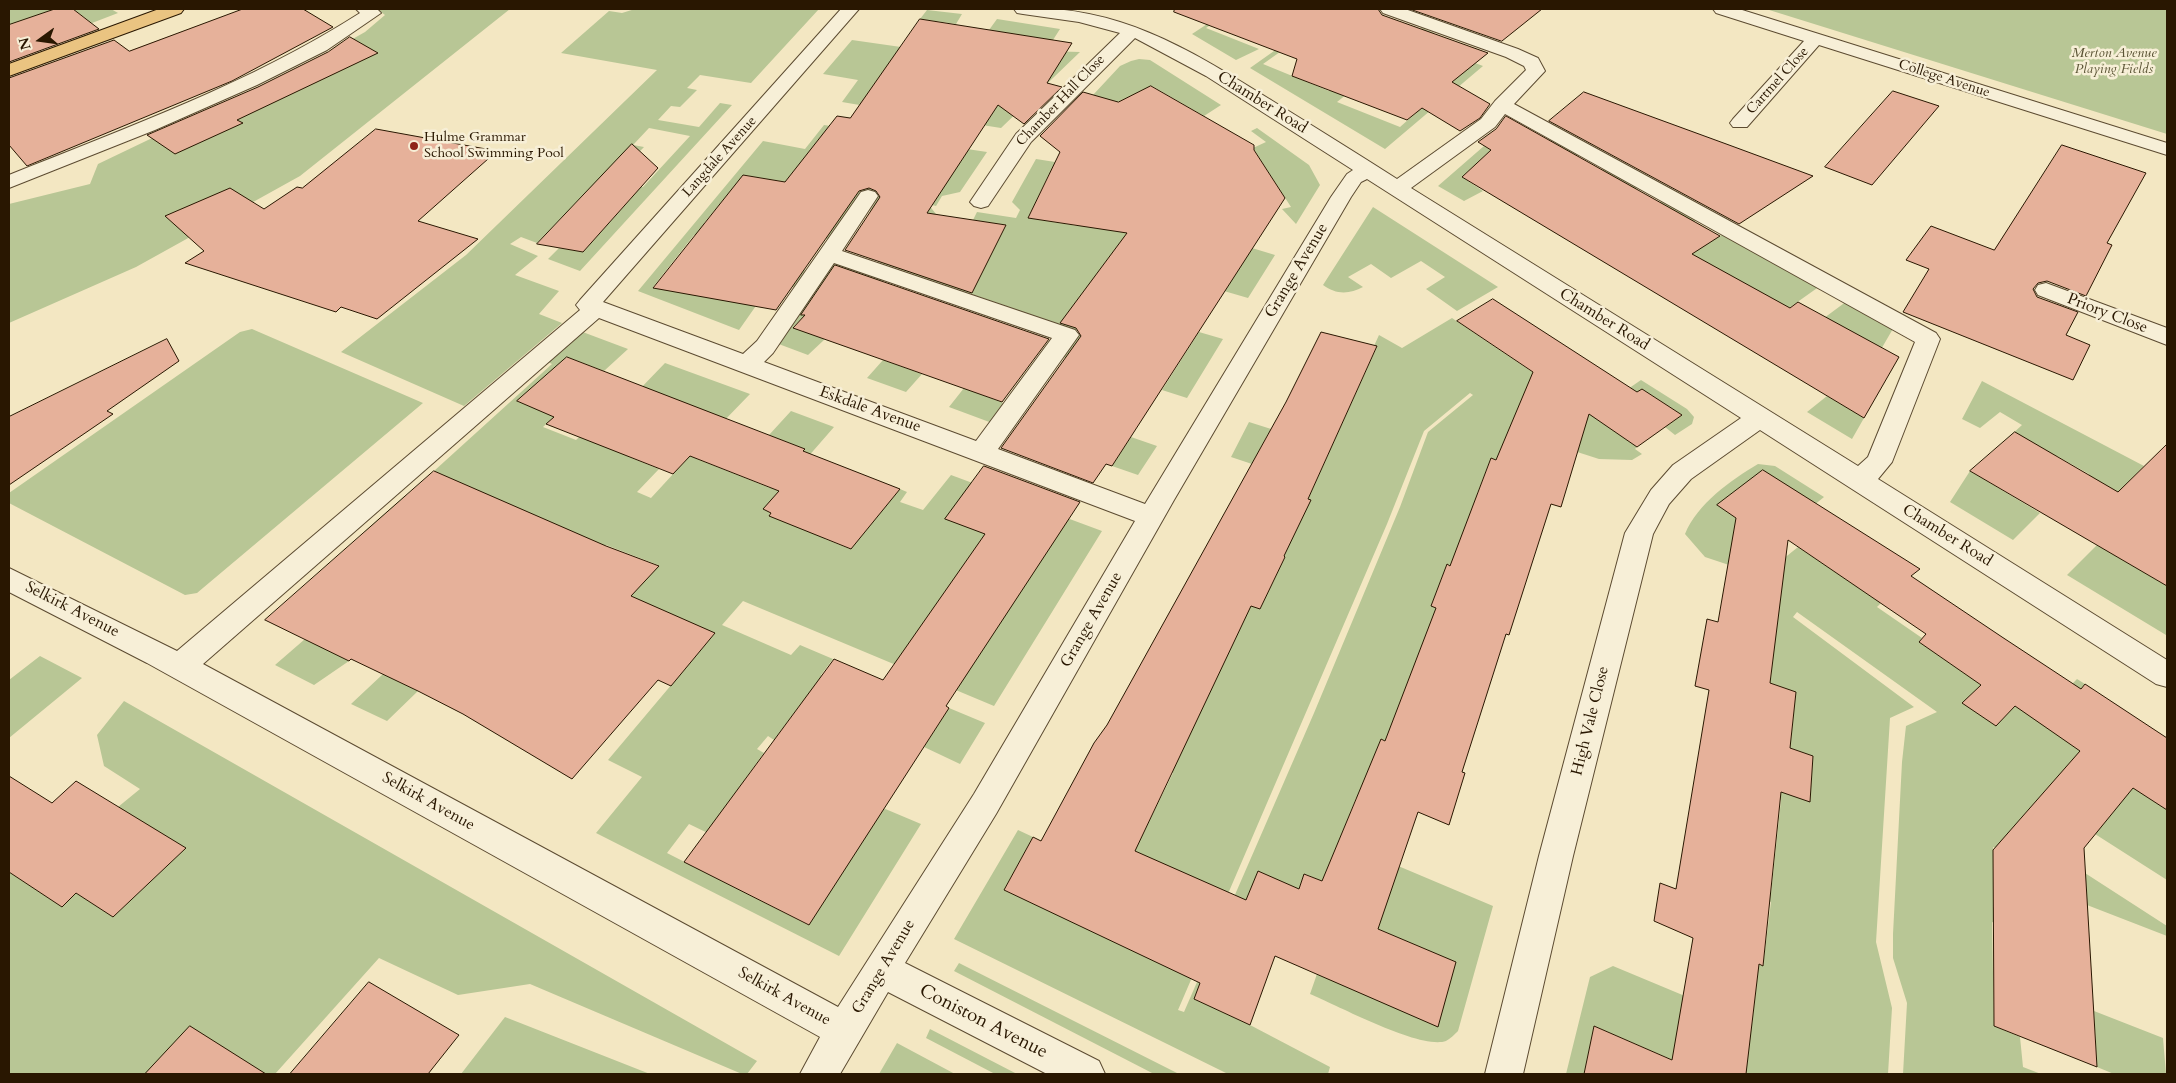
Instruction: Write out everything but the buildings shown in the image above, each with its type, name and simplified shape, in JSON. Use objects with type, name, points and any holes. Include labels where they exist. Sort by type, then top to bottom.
[{"type":"main road","points":[[9,70],[175,9]]},
{"type":"street","points":[[9,182],[148,126],[250,81],[321,46],[372,13],[365,9]]},
{"type":"street","name":"Langdale Avenue","points":[[180,666],[592,306],[850,9]]},
{"type":"street","name":"Chamber Road","points":[[1023,9],[1092,20],[1132,31],[1177,51],[2167,675]]},
{"type":"street","points":[[1390,9],[1512,52],[1531,62],[1536,71],[1502,105],[1488,123],[1397,188]]},
{"type":"street","name":"College Avenue","points":[[1722,9],[2167,150]]},
{"type":"street","name":"Chamber Hall Close","points":[[982,202],[1023,138],[1132,31]]},
{"type":"street","name":"Cartmel Close","points":[[1740,123],[1816,38]]},
{"type":"street","points":[[1502,105],[1928,339],[1879,462],[1860,480]]},
{"type":"street","name":"Grange Avenue","points":[[819,1074],[881,970],[985,804],[1341,197],[1354,178],[1368,170]]},
{"type":"street","points":[[748,364],[765,347],[868,196]]},
{"type":"street","points":[[829,254],[1067,335],[982,452]]},
{"type":"street","name":"Priory Close","points":[[2046,290],[2167,337]]},
{"type":"street","name":"Eskdale Avenue","points":[[592,306],[1152,517]]},
{"type":"street","name":"High Vale Close","points":[[1504,1074],[1638,533],[1660,497],[1682,472],[1759,418]]},
{"type":"street","name":"Selkirk Avenue","points":[[9,579],[180,666],[846,1030]]},
{"type":"street","name":"Coniston Avenue","points":[[881,970],[1086,1074]]},
{"type":"green space","points":[[9,9],[55,9],[9,25]]},
{"type":"green space","points":[[73,9],[111,9],[118,13],[92,23]]},
{"type":"green space","points":[[377,9],[510,9],[300,176],[136,267],[9,323],[9,204],[90,184],[98,164],[319,58],[365,32],[385,15]]},
{"type":"green space","points":[[635,9],[819,9],[751,83],[700,75],[687,88],[697,90],[680,107],[671,106],[658,120],[699,127],[720,103],[732,105],[580,271],[548,259],[559,248],[583,252],[633,196],[590,188],[537,243],[521,237],[510,244],[538,256],[515,275],[559,291],[539,314],[562,323],[464,406],[341,352],[466,255],[657,70],[561,53],[609,11],[622,13]],"holes":[[[649,128],[690,136],[643,187],[616,182],[625,167],[644,147],[633,145]]]},
{"type":"green space","points":[[1230,9],[1234,9],[1206,28],[1259,49],[1236,60],[1192,34]]},
{"type":"green space","name":"Merton Avenue Playing Fields","points":[[1766,9],[2167,9],[2167,134]]},
{"type":"green space","points":[[927,10],[962,14],[956,24],[920,19]]},
{"type":"green space","points":[[997,19],[1060,29],[1053,40],[989,30]]},
{"type":"green space","points":[[1315,22],[1387,55],[1422,28],[1434,33],[1427,39],[1446,52],[1483,66],[1385,149],[1250,68]],"holes":[[[1294,42],[1375,55],[1329,91],[1263,64]],[[1362,82],[1426,104],[1400,127],[1337,102]]]},
{"type":"green space","points":[[852,40],[901,47],[1080,52],[1001,128],[982,125],[967,149],[987,152],[960,192],[942,196],[936,206],[928,204],[936,214],[933,219],[978,248],[993,250],[1006,225],[973,220],[977,212],[1016,218],[1020,210],[1012,202],[1036,159],[1055,162],[1069,175],[1093,95],[1120,66],[1131,61],[1139,59],[1150,60],[1221,105],[1204,116],[1152,86],[1105,108],[1253,148],[1159,270],[1110,256],[1096,275],[1091,366],[1063,357],[1081,332],[878,262],[874,243],[892,215],[870,211],[879,195],[862,192],[829,239],[818,238],[801,262],[805,271],[794,287],[772,283],[739,330],[638,291],[763,141],[805,149],[824,125],[861,130],[889,110],[842,102],[858,80],[823,74]],"holes":[[[892,142],[965,155],[961,162]],[[1049,174],[1097,181],[1078,226],[1028,218]],[[744,175],[797,184],[704,224]],[[694,235],[752,245],[653,288]]]},
{"type":"green space","points":[[1257,128],[1309,165],[1320,185],[1296,224],[1282,209],[1291,207],[1253,148],[1266,142],[1251,131]]},
{"type":"green space","points":[[1551,139],[1580,154],[1565,163],[1590,177],[1605,168],[1639,187],[1623,197],[1647,210],[1663,200],[1698,219],[1682,229],[1707,244],[1723,234],[1820,286],[1789,308],[1511,159]]},
{"type":"green space","points":[[1484,146],[1491,150],[1462,177],[1483,191],[1464,201],[1438,186]]},
{"type":"green space","points":[[1373,207],[1498,287],[1457,311],[1426,289],[1445,277],[1421,261],[1391,278],[1371,264],[1348,277],[1363,287],[1353,291],[1333,291],[1323,285]]},
{"type":"green space","points":[[1252,248],[1275,255],[1248,298],[1224,291]]},
{"type":"green space","points":[[832,263],[883,280],[865,299],[829,292],[793,327],[825,339],[808,355],[776,343]]},
{"type":"green space","points":[[1847,301],[1894,327],[1880,351],[1816,324]]},
{"type":"green space","points":[[1452,318],[1593,413],[1641,380],[1687,409],[1694,417],[1692,424],[1675,435],[1665,427],[1682,415],[1642,389],[1597,419],[1637,447],[1635,449],[1642,454],[1632,460],[1599,459],[1509,430],[1543,474],[1491,458],[1477,494],[1534,512],[1506,585],[1447,565],[1431,606],[1493,629],[1441,763],[1381,739],[1362,788],[1414,822],[1356,798],[1339,841],[1493,906],[1458,1031],[1446,1041],[1434,1042],[1418,1039],[1378,1025],[1310,994],[1346,891],[1305,874],[1299,889],[1258,872],[1224,954],[1214,950],[1194,999],[1250,1025],[1330,1067],[1328,1074],[1228,1074],[954,939],[1018,830],[1033,837],[1004,890],[1136,952],[1141,854],[1079,825],[1139,842],[1173,773],[1167,770],[1250,605],[1260,609],[1285,557],[1231,539],[1311,500],[1308,499],[1329,453],[1268,434],[1252,464],[1231,457],[1249,422],[1331,448],[1377,347],[1374,346],[1379,335],[1402,348]],"holes":[[[1470,393],[1473,395],[1428,432],[1400,507],[1314,713],[1184,1012],[1178,1010],[1387,524],[1424,431]],[[1357,920],[1455,962],[1456,962],[1336,982]]]},
{"type":"green space","points":[[252,329],[423,403],[197,593],[185,595],[9,503],[9,493],[240,332]]},
{"type":"green space","points":[[580,331],[628,349],[604,371],[567,357],[517,401],[534,408],[568,404],[543,427],[576,440],[630,389],[637,392],[665,363],[750,394],[720,425],[697,459],[770,488],[805,449],[769,435],[791,411],[834,427],[807,458],[769,515],[840,520],[825,539],[850,549],[900,489],[907,492],[900,502],[923,510],[951,475],[1102,531],[994,706],[743,601],[722,625],[791,655],[800,645],[833,659],[821,675],[860,692],[839,722],[800,705],[774,740],[768,736],[757,749],[764,753],[745,779],[745,851],[689,824],[667,853],[808,925],[883,808],[921,824],[839,956],[596,833],[642,777],[608,760],[715,633],[618,610],[658,565],[606,545],[566,587],[377,538],[364,532],[406,495],[446,512],[472,488],[434,471],[552,364],[546,361]],"holes":[[[629,457],[686,460],[651,498],[637,492],[659,469]]]},
{"type":"green space","points":[[1199,332],[1223,339],[1187,398],[1162,390]]},
{"type":"green space","points":[[883,360],[922,374],[906,392],[867,378]]},
{"type":"green space","points":[[1982,381],[2144,466],[2093,519],[2089,474],[2057,456],[2054,459],[1998,447],[2022,425],[2000,412],[1980,428],[1962,419]]},
{"type":"green space","points":[[964,388],[1006,404],[992,423],[949,407]]},
{"type":"green space","points":[[1827,396],[1864,418],[1852,439],[1807,412]]},
{"type":"green space","points":[[1131,437],[1157,446],[1138,475],[1112,466]]},
{"type":"green space","points":[[1758,464],[1775,466],[1824,497],[1770,541],[1772,568],[1798,547],[1881,603],[1877,607],[1922,638],[1919,642],[1981,685],[1963,703],[1996,726],[2015,706],[2037,720],[2077,679],[2085,684],[2046,727],[2127,783],[2167,749],[2167,767],[2144,795],[2167,810],[2167,880],[2095,834],[2041,796],[2016,824],[2020,856],[1993,847],[1993,907],[2071,936],[2071,951],[1992,922],[1994,1026],[2020,1037],[2023,1067],[2041,1074],[1903,1074],[1907,1003],[1893,958],[1902,762],[1906,726],[1937,712],[1797,612],[1793,617],[1914,707],[1890,718],[1876,942],[1892,1008],[1888,1074],[1734,1074],[1716,1066],[1714,1074],[1705,1074],[1594,1026],[1584,1074],[1566,1074],[1590,977],[1613,966],[1752,1024],[1758,973],[1692,945],[1693,938],[1763,966],[1771,902],[1681,866],[1771,893],[1781,800],[1696,770],[1698,762],[1810,801],[1813,756],[1705,718],[1791,740],[1796,692],[1700,659],[1701,654],[1771,678],[1780,582],[1705,557],[1685,534],[1698,512],[1706,503],[1726,485]],"holes":[[[1763,470],[1764,537],[1717,505]]]},
{"type":"green space","points":[[1970,471],[2040,513],[2013,540],[1950,502]]},
{"type":"green space","points":[[2097,545],[2167,586],[2166,635],[2067,575]]},
{"type":"green space","points":[[305,639],[349,661],[314,685],[275,665]]},
{"type":"green space","points":[[40,656],[82,678],[9,738],[9,680]]},
{"type":"green space","points":[[383,674],[418,691],[387,721],[351,704]]},
{"type":"green space","points":[[124,701],[757,1061],[747,1074],[742,1074],[530,984],[458,995],[379,958],[275,1074],[266,1074],[241,1059],[226,1074],[9,1074],[9,872],[62,907],[76,893],[113,917],[185,848],[118,807],[140,789],[104,766],[97,735]]},
{"type":"green space","points":[[949,708],[985,723],[960,764],[924,747]]},
{"type":"green space","points":[[2071,864],[2167,926],[2167,936],[2087,905],[2086,882]]},
{"type":"green space","points":[[959,963],[1179,1074],[1154,1074],[954,971]]},
{"type":"green space","points":[[2094,1011],[2163,1038],[2166,1074],[2114,1074],[2097,1067]]},
{"type":"green space","points":[[505,1017],[650,1074],[461,1074]]},
{"type":"green space","points":[[930,1029],[1017,1074],[995,1074],[926,1038]]},
{"type":"green space","points":[[897,1043],[955,1074],[879,1074]]},
{"type":"place","name":"Hulme Grammar School Swimming Pool","points":[[414,146]]}]
